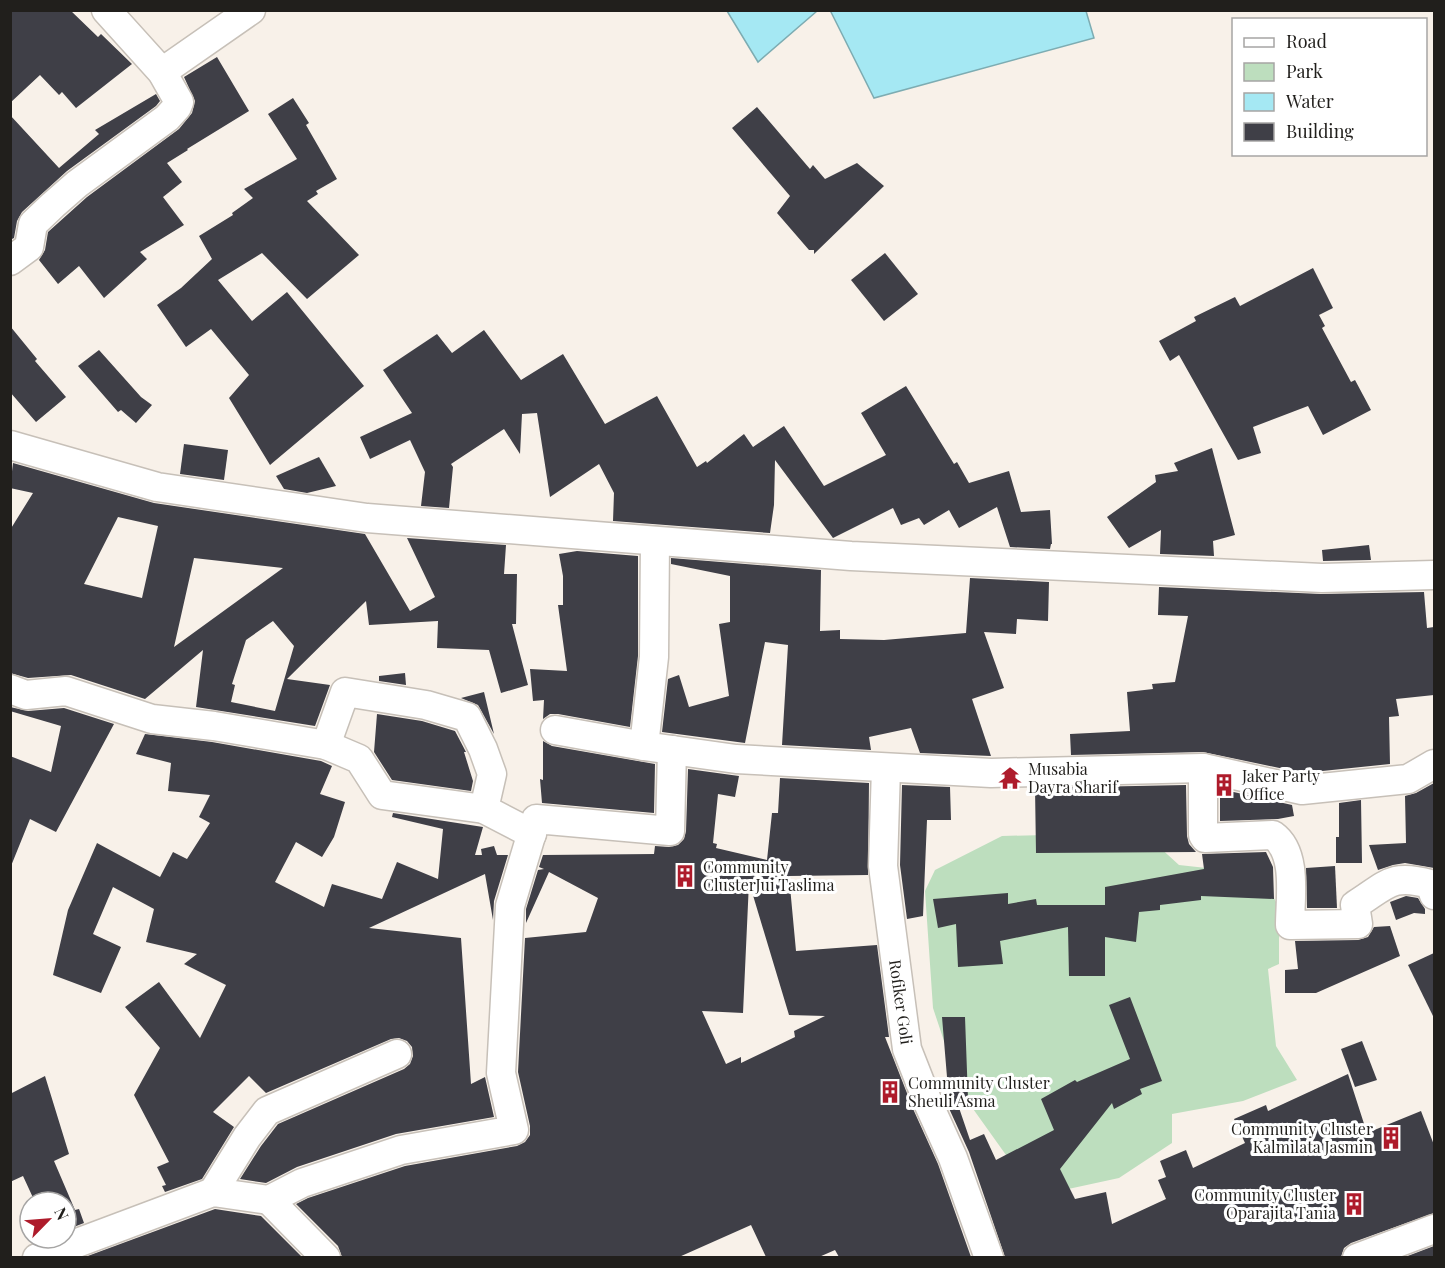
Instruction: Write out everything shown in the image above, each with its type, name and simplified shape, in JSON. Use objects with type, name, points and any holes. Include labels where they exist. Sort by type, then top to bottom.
[{"type":"street","points":[[10,261],[29,247],[33,224],[53,205],[77,184],[167,118],[179,102],[162,72],[106,10]]},
{"type":"street","points":[[162,72],[251,10]]},
{"type":"street","points":[[10,445],[157,487],[367,519],[851,556],[1047,567],[1322,578],[1434,575]]},
{"type":"street","points":[[644,747],[654,657],[655,541]]},
{"type":"street","points":[[10,689],[26,695],[66,691],[152,719],[214,726],[326,745],[359,759],[382,795],[484,809],[532,834]]},
{"type":"street","points":[[326,745],[345,692],[426,705],[467,717],[483,748],[492,774],[484,809]]},
{"type":"street","points":[[555,730],[644,747],[736,759],[991,773],[1203,768],[1302,790],[1408,779],[1434,764]]},
{"type":"street","points":[[37,1257],[213,1192],[269,1200],[302,1183],[401,1150],[514,1130],[501,1073],[510,906],[536,819],[670,831],[672,750]]},
{"type":"street","name":"Rofiker Goli","points":[[886,768],[883,866],[907,1049],[953,1158],[990,1257]]},
{"type":"street","points":[[1203,768],[1203,834],[1205,838],[1273,835],[1285,847],[1290,863],[1290,925],[1359,924],[1355,905],[1388,882],[1410,878],[1430,884],[1434,895]]},
{"type":"street","points":[[213,1192],[247,1137],[267,1111],[397,1054]]},
{"type":"street","points":[[269,1200],[326,1257]]},
{"type":"street","points":[[1358,1257],[1434,1229]]},
{"type":"green space","points":[[1145,834],[1179,865],[1261,874],[1283,915],[1279,938],[1279,964],[1268,969],[1276,1046],[1297,1080],[1243,1101],[1172,1114],[1172,1143],[1119,1178],[1059,1191],[1011,1162],[961,1092],[933,1008],[925,891],[935,870],[1002,836]]},
{"type":"water","points":[[834,10],[1086,11],[1094,38],[874,98],[831,12]]},
{"type":"water","points":[[727,11],[817,11],[758,62]]},
{"type":"building","points":[[10,10],[70,10],[98,37],[101,34],[132,64],[76,108],[62,92],[59,95],[40,75],[10,103]]},
{"type":"building","points":[[217,57],[249,111],[167,163],[182,182],[163,197],[184,225],[140,252],[147,259],[104,298],[79,266],[58,284],[39,260],[45,250],[48,232],[87,197],[179,129],[192,113],[195,101],[184,77]]},
{"type":"building","points":[[156,94],[160,101],[156,106],[67,171],[22,212],[17,221],[14,238],[10,240],[10,115],[59,168],[99,134],[95,130]]},
{"type":"building","points":[[293,98],[309,123],[306,125],[337,179],[316,191],[318,194],[307,201],[359,255],[307,299],[262,253],[218,280],[252,321],[287,292],[364,386],[270,465],[229,398],[249,375],[211,329],[186,347],[157,305],[181,288],[212,259],[199,236],[233,215],[232,213],[253,198],[244,189],[297,159],[268,114]]},
{"type":"building","points":[[757,107],[810,169],[813,165],[825,179],[857,163],[884,186],[814,254],[814,250],[809,250],[777,213],[790,196],[732,128]]},
{"type":"building","points":[[885,253],[918,294],[884,321],[851,280]]},
{"type":"building","points":[[1313,268],[1333,308],[1319,315],[1325,326],[1322,328],[1351,382],[1355,380],[1371,410],[1323,435],[1308,406],[1253,427],[1261,453],[1238,460],[1179,355],[1170,361],[1159,341],[1196,321],[1194,317],[1235,297],[1240,306]]},
{"type":"building","points":[[10,326],[37,359],[35,361],[66,397],[36,422],[10,392]]},
{"type":"building","points":[[484,330],[521,380],[563,354],[605,424],[657,396],[697,467],[706,461],[707,463],[744,434],[753,447],[784,426],[824,486],[886,455],[861,413],[906,386],[954,464],[957,462],[969,483],[1009,471],[1021,512],[1050,510],[1052,544],[1050,549],[1010,547],[997,507],[959,528],[949,510],[924,525],[919,518],[901,525],[893,508],[833,538],[775,460],[774,505],[770,533],[613,521],[614,493],[599,464],[550,497],[537,413],[522,414],[520,454],[504,429],[451,464],[453,467],[449,508],[421,506],[425,472],[410,440],[370,459],[360,437],[412,413],[383,370],[437,334],[452,353]]},
{"type":"building","points":[[99,350],[141,397],[152,405],[136,423],[121,410],[118,412],[78,366]]},
{"type":"building","points":[[184,444],[228,450],[224,480],[180,474]]},
{"type":"building","points":[[1212,448],[1235,535],[1213,541],[1214,556],[1160,554],[1161,530],[1129,548],[1107,517],[1156,482],[1155,475],[1178,471],[1174,463]]},
{"type":"building","points":[[319,457],[336,486],[307,493],[284,489],[276,476]]},
{"type":"building","points":[[13,463],[154,503],[365,534],[410,611],[435,597],[407,538],[506,545],[504,574],[517,574],[516,624],[512,624],[528,685],[501,693],[489,650],[437,648],[438,621],[369,625],[366,601],[287,679],[330,685],[315,726],[196,707],[203,650],[145,699],[71,675],[28,678],[10,673],[10,530],[33,493],[10,488]],"holes":[[[118,517],[158,526],[142,598],[84,584]],[[194,558],[283,568],[174,647]],[[273,621],[294,646],[275,711],[231,702],[235,685],[232,684],[246,640]]]},
{"type":"building","points":[[1369,545],[1371,560],[1323,561],[1322,550]]},
{"type":"building","points":[[577,551],[638,556],[638,656],[630,727],[558,714],[550,714],[543,719],[544,700],[533,701],[530,669],[567,671],[558,605],[563,605],[563,576],[559,554]]},
{"type":"building","points":[[671,558],[821,570],[820,631],[840,630],[840,639],[884,640],[966,633],[970,578],[1049,582],[1048,621],[1017,619],[1016,634],[984,632],[1004,688],[972,699],[991,756],[920,753],[911,728],[869,737],[871,750],[782,745],[788,645],[765,642],[745,743],[662,732],[668,679],[679,675],[689,707],[729,696],[719,624],[730,622],[730,576],[671,564]]},
{"type":"building","points":[[1159,587],[1321,594],[1424,592],[1427,628],[1434,627],[1434,695],[1396,699],[1399,716],[1389,717],[1390,764],[1303,773],[1203,752],[1071,755],[1070,734],[1130,731],[1127,692],[1153,689],[1152,684],[1175,682],[1188,616],[1158,615]]},
{"type":"building","points":[[405,673],[406,685],[379,681],[379,676]]},
{"type":"building","points":[[484,692],[494,734],[478,705],[461,698]]},
{"type":"building","points":[[10,707],[28,711],[64,708],[114,724],[56,832],[30,819],[11,866],[10,756],[51,772],[61,726],[10,711]]},
{"type":"building","points":[[377,714],[422,721],[455,731],[466,752],[464,752],[473,781],[471,791],[392,780],[374,752]]},
{"type":"building","points":[[145,734],[212,742],[321,761],[332,766],[320,794],[345,802],[334,837],[322,857],[296,842],[275,882],[324,907],[332,884],[382,899],[397,862],[438,879],[443,829],[392,817],[393,813],[483,827],[475,855],[482,855],[481,849],[494,846],[497,855],[508,855],[494,901],[493,920],[485,874],[369,928],[461,938],[471,1084],[485,1077],[494,1117],[396,1134],[297,1167],[266,1183],[240,1179],[278,1124],[404,1069],[410,1064],[413,1056],[412,1047],[407,1041],[399,1038],[391,1039],[266,1093],[249,1076],[213,1112],[234,1127],[202,1179],[165,1192],[162,1186],[166,1185],[157,1167],[169,1162],[134,1095],[160,1048],[125,1007],[159,982],[200,1038],[226,985],[184,964],[197,954],[146,942],[154,909],[113,887],[93,934],[121,947],[101,993],[53,975],[68,910],[97,843],[160,877],[173,852],[187,859],[210,823],[199,817],[210,795],[168,791],[171,763],[136,754]]},
{"type":"building","points":[[543,741],[552,746],[655,764],[654,813],[542,803],[540,779],[543,780]]},
{"type":"building","points":[[688,769],[739,776],[735,797],[718,794],[713,843],[717,844],[716,848],[767,860],[772,813],[778,813],[780,778],[869,783],[868,875],[789,876],[796,951],[877,945],[889,1037],[885,1037],[938,1164],[971,1257],[839,1257],[835,1250],[819,1257],[766,1257],[751,1225],[679,1257],[342,1257],[338,1246],[296,1204],[405,1166],[517,1146],[525,1142],[530,1135],[518,1072],[525,938],[586,932],[598,898],[549,872],[526,923],[526,909],[538,870],[544,869],[539,867],[543,855],[654,854],[655,846],[678,845],[684,839]],"holes":[[[749,882],[789,1015],[825,1016],[794,1031],[795,1037],[741,1063],[741,1057],[726,1064],[702,1011],[743,1013]]]},
{"type":"building","points":[[1434,783],[1434,868],[1405,863],[1378,870],[1369,845],[1406,843],[1405,796]]},
{"type":"building","points":[[902,785],[950,787],[951,820],[927,820],[923,916],[907,919],[900,865]]},
{"type":"building","points":[[1186,785],[1187,836],[1189,844],[1196,852],[1036,853],[1035,788]]},
{"type":"building","points":[[1220,789],[1292,805],[1294,816],[1278,819],[1220,821]]},
{"type":"building","points":[[1361,800],[1362,863],[1336,863],[1339,803]]},
{"type":"building","points":[[1266,852],[1273,867],[1274,899],[1201,896],[1201,900],[1160,905],[1160,910],[1139,912],[1136,942],[1105,937],[1105,976],[1069,976],[1068,927],[1000,941],[1003,964],[958,967],[956,924],[938,928],[933,899],[1008,893],[1008,904],[1036,899],[1037,905],[1105,905],[1105,887],[1204,869],[1202,854]]},
{"type":"building","points":[[1335,866],[1337,908],[1307,908],[1306,868]]},
{"type":"building","points":[[1406,896],[1418,898],[1425,909],[1425,914],[1414,913],[1396,920],[1390,902]]},
{"type":"building","points":[[1390,926],[1400,956],[1316,993],[1285,993],[1285,970],[1298,969],[1295,941],[1358,940],[1368,937],[1374,927]]},
{"type":"building","points":[[1434,953],[1434,1018],[1408,965]]},
{"type":"building","points":[[1130,997],[1162,1081],[1140,1089],[1142,1094],[1114,1109],[1112,1103],[1060,1169],[1075,1199],[1106,1192],[1112,1224],[1166,1199],[1158,1180],[1166,1177],[1160,1161],[1186,1150],[1193,1168],[1245,1143],[1234,1119],[1266,1105],[1268,1111],[1348,1074],[1367,1133],[1421,1111],[1434,1145],[1434,1213],[1351,1243],[1344,1248],[1341,1257],[1005,1257],[969,1152],[941,1091],[948,1089],[942,1017],[965,1017],[968,1099],[956,1099],[970,1140],[984,1134],[996,1160],[1054,1130],[1041,1099],[1075,1080],[1077,1082],[1130,1059],[1109,1005]]},
{"type":"building","points":[[1362,1041],[1377,1080],[1355,1087],[1341,1049]]},
{"type":"building","points":[[45,1076],[69,1154],[54,1161],[66,1190],[29,1190],[23,1176],[10,1182],[10,1094]]},
{"type":"building","points":[[78,1209],[79,1209],[84,1223],[78,1225]]},
{"type":"building","points":[[215,1209],[261,1216],[302,1257],[85,1257]]},
{"type":"building","points":[[1434,1246],[1434,1257],[1405,1257]]},
{"type":"place","name":"Musabia Dayra Sharif","points":[[1010,778]]},
{"type":"place","name":"Jaker Party Office","points":[[1224,785]]},
{"type":"place","name":"Community ClusterJui Taslima","points":[[685,876]]},
{"type":"place","name":"Community Cluster Sheuli Asma","points":[[890,1092]]},
{"type":"place","name":"Community Cluster Kalmilata Jasmin","points":[[1391,1138]]},
{"type":"place","name":"Community Cluster Oparajita Tania","points":[[1354,1204]]}]
